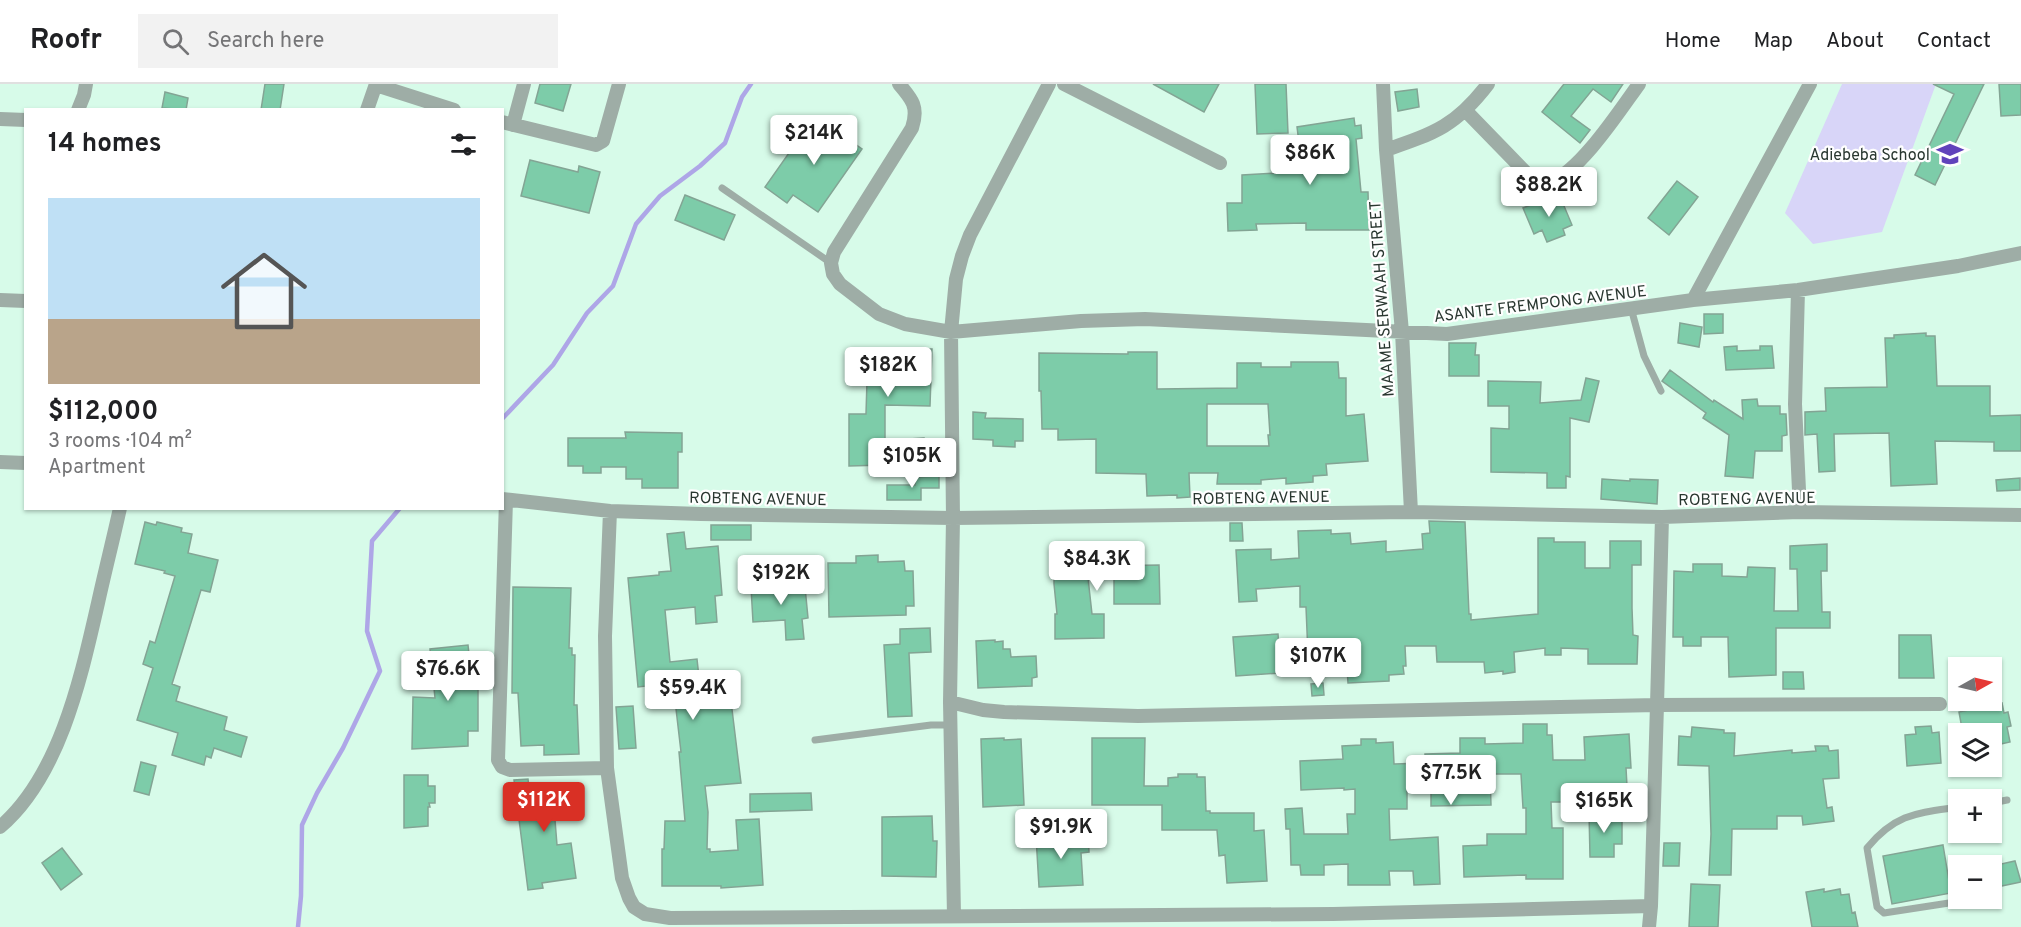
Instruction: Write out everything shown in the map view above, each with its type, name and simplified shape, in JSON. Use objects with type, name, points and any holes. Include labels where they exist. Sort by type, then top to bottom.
[{"type":"street","points":[[79,108],[86,84]]},
{"type":"street","points":[[524,84],[508,124],[596,145],[603,141],[619,84]]},
{"type":"street","points":[[831,263],[834,252],[912,128],[915,118],[914,106],[899,84]]},
{"type":"street","points":[[954,916],[950,702],[953,518],[951,332],[956,279],[970,234],[1049,84]]},
{"type":"street","points":[[1064,84],[1220,163]]},
{"type":"street","name":"MAAME SERWAAH STREET","points":[[1383,84],[1386,150],[1402,332],[1411,512]]},
{"type":"street","points":[[1386,150],[1429,135],[1450,123],[1474,102],[1488,84]]},
{"type":"street","points":[[1465,110],[1532,178],[1539,183],[1548,183],[1574,165],[1594,145],[1639,84]]},
{"type":"street","points":[[1693,300],[1809,84]]},
{"type":"street","points":[[368,108],[376,85],[448,108]]},
{"type":"street","points":[[0,119],[24,120]]},
{"type":"street","name":"ASANTE FREMPONG AVENUE","points":[[831,263],[833,274],[840,284],[879,314],[905,324],[951,332],[1081,321],[1144,319],[1435,334],[1459,333],[1693,300],[1798,290],[1958,266],[2021,253]]},
{"type":"street","points":[[1798,290],[1795,404],[1800,512]]},
{"type":"street","points":[[0,300],[24,301]]},
{"type":"street","points":[[0,462],[24,463]]},
{"type":"street","name":"ROBTENG AVENUE","points":[[504,500],[610,511],[953,518],[1411,512],[1662,517],[1800,512],[2021,515]]},
{"type":"street","points":[[0,827],[13,816],[31,794],[43,774],[66,719],[85,664],[120,510]]},
{"type":"street","points":[[504,510],[498,760],[502,767],[510,770],[607,768]]},
{"type":"street","points":[[610,511],[605,636],[607,768],[622,878],[634,907],[645,914],[670,918],[1333,914],[1651,906]]},
{"type":"street","points":[[1649,927],[1662,517]]},
{"type":"street","points":[[950,702],[983,710],[1004,712],[1138,716],[1657,705],[1940,704]]},
{"type":"lane","points":[[722,188],[831,263]]},
{"type":"lane","points":[[1631,308],[1644,356],[1661,391]]},
{"type":"lane","points":[[815,740],[931,725],[951,725]]},
{"type":"lane","points":[[2002,801],[2007,800]]},
{"type":"lane","points":[[1948,809],[1911,814],[1900,819],[1867,848],[1877,908],[1884,913],[1948,903]]},
{"type":"shaded area","points":[[1842,84],[1936,84],[1882,232],[1813,244],[1785,213]]},
{"type":"building","points":[[265,84],[284,84],[280,108],[261,108]]},
{"type":"building","points":[[540,84],[571,84],[563,111],[535,103]]},
{"type":"building","points":[[1153,84],[1219,84],[1204,112]]},
{"type":"building","points":[[1255,84],[1286,84],[1288,133],[1257,134]]},
{"type":"building","points":[[1564,84],[1623,84],[1611,102],[1593,89],[1571,116],[1590,130],[1580,143],[1542,112]]},
{"type":"building","points":[[1933,84],[1984,84],[1935,185],[1915,175],[1954,94]]},
{"type":"building","points":[[1999,84],[2021,84],[2021,115],[2001,116]]},
{"type":"building","points":[[1417,89],[1419,107],[1398,111],[1395,92]]},
{"type":"building","points":[[165,92],[188,98],[186,108],[162,108]]},
{"type":"building","points":[[815,116],[862,149],[818,212],[793,195],[787,203],[765,187]]},
{"type":"building","points":[[1354,118],[1355,126],[1361,125],[1362,138],[1356,139],[1361,192],[1368,192],[1369,230],[1306,230],[1306,223],[1256,224],[1257,230],[1228,231],[1227,203],[1242,203],[1242,175],[1296,172],[1295,167],[1302,166],[1297,127]]},
{"type":"building","points":[[530,160],[578,172],[579,166],[600,172],[589,213],[521,196]]},
{"type":"building","points":[[1677,181],[1698,197],[1669,235],[1648,218]]},
{"type":"building","points":[[1559,194],[1572,225],[1563,229],[1565,235],[1547,242],[1542,230],[1534,234],[1523,208]]},
{"type":"building","points":[[685,195],[735,215],[724,240],[675,220]]},
{"type":"building","points":[[1704,314],[1723,314],[1723,333],[1704,334]]},
{"type":"building","points":[[1680,323],[1702,327],[1699,347],[1678,343]]},
{"type":"building","points":[[1926,333],[1926,336],[1935,336],[1937,386],[1990,386],[1990,416],[2021,415],[2021,451],[1994,451],[1994,442],[1935,441],[1937,484],[1891,486],[1889,433],[1834,434],[1835,471],[1819,472],[1817,434],[1805,435],[1805,412],[1826,411],[1825,388],[1887,387],[1885,338],[1894,338],[1894,335]]},
{"type":"building","points":[[1449,343],[1476,343],[1475,355],[1479,355],[1479,376],[1449,376]]},
{"type":"building","points":[[1737,346],[1737,351],[1760,350],[1760,346],[1772,346],[1774,368],[1726,370],[1724,347]]},
{"type":"building","points":[[868,348],[932,349],[930,406],[885,405],[885,465],[849,466],[849,414],[866,414]]},
{"type":"building","points":[[1128,352],[1157,352],[1157,389],[1237,388],[1237,363],[1261,363],[1261,367],[1291,367],[1291,362],[1338,362],[1339,378],[1346,378],[1346,416],[1364,414],[1368,461],[1326,464],[1327,475],[1313,476],[1313,482],[1286,484],[1286,478],[1261,480],[1261,484],[1217,484],[1218,473],[1189,473],[1190,497],[1147,496],[1146,474],[1096,473],[1096,439],[1058,440],[1058,429],[1042,429],[1039,353],[1128,354]],"holes":[[[1207,404],[1268,404],[1269,446],[1207,446]]]},
{"type":"building","points":[[1670,370],[1713,402],[1714,400],[1743,419],[1742,400],[1757,399],[1758,406],[1780,406],[1780,414],[1786,414],[1787,435],[1782,436],[1782,451],[1755,451],[1753,478],[1725,476],[1729,435],[1703,418],[1706,413],[1662,381]]},
{"type":"building","points":[[1586,378],[1599,381],[1589,422],[1570,418],[1570,477],[1566,476],[1566,488],[1547,488],[1547,473],[1491,472],[1491,428],[1509,429],[1509,406],[1488,406],[1488,381],[1541,382],[1540,403],[1581,400]]},
{"type":"building","points":[[973,412],[986,413],[985,418],[1023,419],[1023,441],[1015,441],[1015,447],[993,446],[993,440],[973,439]]},
{"type":"building","points":[[625,432],[682,433],[682,452],[678,452],[678,488],[642,488],[642,479],[626,479],[626,467],[601,467],[601,473],[583,473],[583,466],[568,466],[568,438],[626,438]]},
{"type":"building","points":[[924,438],[924,452],[910,453],[909,439]]},
{"type":"building","points":[[939,476],[939,488],[921,488],[921,500],[887,500],[887,485],[915,485],[915,477]]},
{"type":"building","points":[[2020,478],[2020,490],[1997,491],[1996,480]]},
{"type":"building","points":[[1602,479],[1658,480],[1657,504],[1601,499]]},
{"type":"building","points":[[1429,521],[1465,522],[1471,620],[1538,614],[1538,538],[1554,538],[1554,542],[1585,542],[1585,568],[1610,568],[1610,541],[1641,541],[1641,565],[1632,565],[1633,635],[1638,636],[1637,664],[1588,664],[1588,649],[1561,648],[1561,655],[1545,655],[1545,648],[1514,652],[1515,672],[1485,673],[1484,662],[1437,662],[1436,646],[1405,646],[1404,674],[1389,675],[1389,681],[1348,683],[1346,654],[1308,655],[1306,607],[1300,607],[1300,586],[1256,589],[1257,601],[1239,602],[1236,550],[1271,549],[1271,560],[1299,558],[1298,531],[1331,530],[1331,534],[1350,533],[1351,544],[1386,541],[1386,552],[1423,549],[1422,534],[1430,533]]},
{"type":"building","points":[[145,522],[156,525],[157,522],[182,528],[181,532],[192,534],[188,553],[218,560],[210,592],[201,590],[172,684],[180,687],[176,701],[227,717],[224,730],[247,737],[241,757],[214,748],[211,758],[206,756],[204,765],[172,755],[178,733],[137,720],[153,668],[143,664],[150,641],[155,643],[175,576],[164,573],[165,571],[135,564]]},
{"type":"building","points":[[1230,523],[1242,523],[1243,541],[1230,541]]},
{"type":"building","points":[[711,525],[751,525],[751,540],[711,540]]},
{"type":"building","points":[[684,532],[686,549],[718,546],[722,595],[715,596],[717,622],[696,624],[695,607],[665,610],[670,662],[697,659],[701,696],[730,693],[741,783],[705,786],[708,812],[707,849],[710,849],[710,852],[738,850],[736,820],[759,819],[763,885],[721,888],[721,886],[662,886],[665,821],[685,821],[679,752],[681,752],[673,683],[638,687],[628,578],[659,575],[659,572],[671,571],[667,534]]},
{"type":"building","points":[[1827,544],[1827,571],[1821,571],[1822,612],[1830,612],[1830,628],[1776,628],[1776,675],[1729,677],[1728,637],[1701,637],[1701,646],[1683,646],[1683,637],[1673,637],[1674,571],[1693,572],[1693,564],[1722,564],[1722,576],[1747,577],[1748,567],[1775,568],[1774,611],[1798,611],[1797,569],[1790,569],[1790,546]]},
{"type":"building","points":[[1099,553],[1099,566],[1159,565],[1160,604],[1114,604],[1114,578],[1088,578],[1092,614],[1104,614],[1104,638],[1055,639],[1055,614],[1057,614],[1054,554]]},
{"type":"building","points":[[878,555],[878,562],[904,561],[905,571],[913,571],[914,606],[906,606],[906,615],[829,617],[828,563],[856,563],[856,556]]},
{"type":"building","points":[[796,581],[797,588],[805,587],[808,618],[802,619],[804,639],[786,640],[785,620],[753,622],[751,587],[760,587],[760,583]]},
{"type":"building","points":[[513,587],[571,588],[569,648],[572,648],[572,655],[575,655],[574,705],[577,705],[579,754],[544,755],[544,745],[521,746],[518,693],[512,693]]},
{"type":"building","points":[[930,628],[931,652],[909,653],[912,716],[888,717],[884,645],[900,644],[900,629]]},
{"type":"building","points":[[1278,634],[1281,673],[1236,676],[1233,637]]},
{"type":"building","points":[[1899,635],[1931,635],[1934,678],[1899,678]]},
{"type":"building","points":[[995,640],[995,642],[1003,641],[1003,649],[1010,649],[1011,657],[1036,656],[1037,677],[1032,678],[1032,686],[978,688],[976,641]]},
{"type":"building","points":[[468,645],[470,663],[476,663],[478,731],[468,731],[468,746],[412,749],[413,697],[435,698],[430,649]]},
{"type":"building","points":[[1783,672],[1803,672],[1804,689],[1783,689]]},
{"type":"building","points":[[1323,683],[1324,695],[1312,696],[1311,684]]},
{"type":"building","points":[[2002,703],[2004,713],[2008,712],[2011,726],[2007,727],[2010,742],[2002,744],[2002,723],[1961,723],[1959,712],[2002,711]]},
{"type":"building","points":[[633,706],[636,748],[619,749],[616,707]]},
{"type":"building","points":[[1523,724],[1547,724],[1547,735],[1552,735],[1553,760],[1585,760],[1584,737],[1629,734],[1631,768],[1626,768],[1627,786],[1569,789],[1569,802],[1551,802],[1552,828],[1563,828],[1563,879],[1526,879],[1526,875],[1464,877],[1463,846],[1487,845],[1487,834],[1526,834],[1526,808],[1523,808],[1521,774],[1490,774],[1491,805],[1431,806],[1431,789],[1407,789],[1407,809],[1389,809],[1390,840],[1438,837],[1440,884],[1414,885],[1413,871],[1389,871],[1390,885],[1348,885],[1348,864],[1324,865],[1324,875],[1301,875],[1300,865],[1291,865],[1290,829],[1286,829],[1285,809],[1302,808],[1304,834],[1348,834],[1347,814],[1355,814],[1355,789],[1301,790],[1300,761],[1343,759],[1342,746],[1361,745],[1361,739],[1376,739],[1376,743],[1393,742],[1394,764],[1425,763],[1425,754],[1460,753],[1460,738],[1485,738],[1485,744],[1523,743]]},
{"type":"building","points":[[1931,726],[1932,733],[1939,732],[1941,763],[1907,766],[1905,735],[1916,734],[1915,727]]},
{"type":"building","points":[[1692,727],[1735,733],[1734,756],[1792,750],[1792,753],[1816,751],[1815,746],[1828,746],[1829,751],[1838,750],[1839,778],[1823,779],[1827,808],[1832,807],[1834,821],[1803,825],[1802,816],[1777,816],[1777,829],[1732,829],[1731,875],[1709,875],[1711,834],[1709,766],[1678,765],[1679,736],[1691,737]]},
{"type":"building","points":[[1004,738],[1004,740],[1021,739],[1024,805],[983,807],[981,739]]},
{"type":"building","points":[[1092,738],[1145,738],[1144,786],[1168,786],[1168,778],[1178,777],[1178,774],[1197,774],[1197,777],[1205,777],[1206,811],[1210,813],[1254,813],[1254,831],[1264,830],[1267,881],[1227,883],[1225,855],[1219,856],[1217,830],[1162,830],[1162,805],[1092,805]]},
{"type":"building","points":[[141,762],[156,766],[149,795],[134,791]]},
{"type":"building","points":[[404,775],[428,775],[428,786],[435,786],[435,803],[429,803],[430,807],[428,807],[428,826],[404,828]]},
{"type":"building","points":[[528,779],[529,788],[571,785],[573,819],[555,820],[557,845],[571,843],[576,878],[542,883],[543,888],[528,890],[514,780]]},
{"type":"building","points":[[811,793],[812,810],[750,812],[750,794]]},
{"type":"building","points":[[1614,811],[1614,820],[1622,820],[1622,844],[1614,844],[1614,857],[1590,857],[1589,812]]},
{"type":"building","points":[[932,816],[933,841],[937,841],[936,877],[882,876],[882,817]]},
{"type":"building","points":[[1088,834],[1089,852],[1081,853],[1083,885],[1039,887],[1036,836]]},
{"type":"building","points":[[1664,843],[1680,843],[1679,866],[1663,866]]},
{"type":"building","points":[[1943,845],[1948,875],[1948,894],[1892,904],[1883,856]]},
{"type":"building","points":[[62,848],[82,874],[61,890],[42,863]]},
{"type":"building","points":[[2015,861],[2021,882],[2002,886],[2002,864]]},
{"type":"building","points":[[1691,884],[1720,885],[1718,927],[1689,927]]},
{"type":"building","points":[[1824,889],[1824,892],[1840,889],[1841,895],[1849,894],[1852,913],[1855,912],[1858,927],[1812,927],[1806,892]]},
{"type":"waterway","points":[[504,417],[553,365],[587,313],[613,286],[636,224],[660,196],[700,166],[725,143],[742,97],[751,84]]},
{"type":"waterway","points":[[298,927],[302,825],[380,671],[367,631],[372,541],[398,510]]},
{"type":"place","name":"Adiebeba School","points":[[1950,154]]}]
